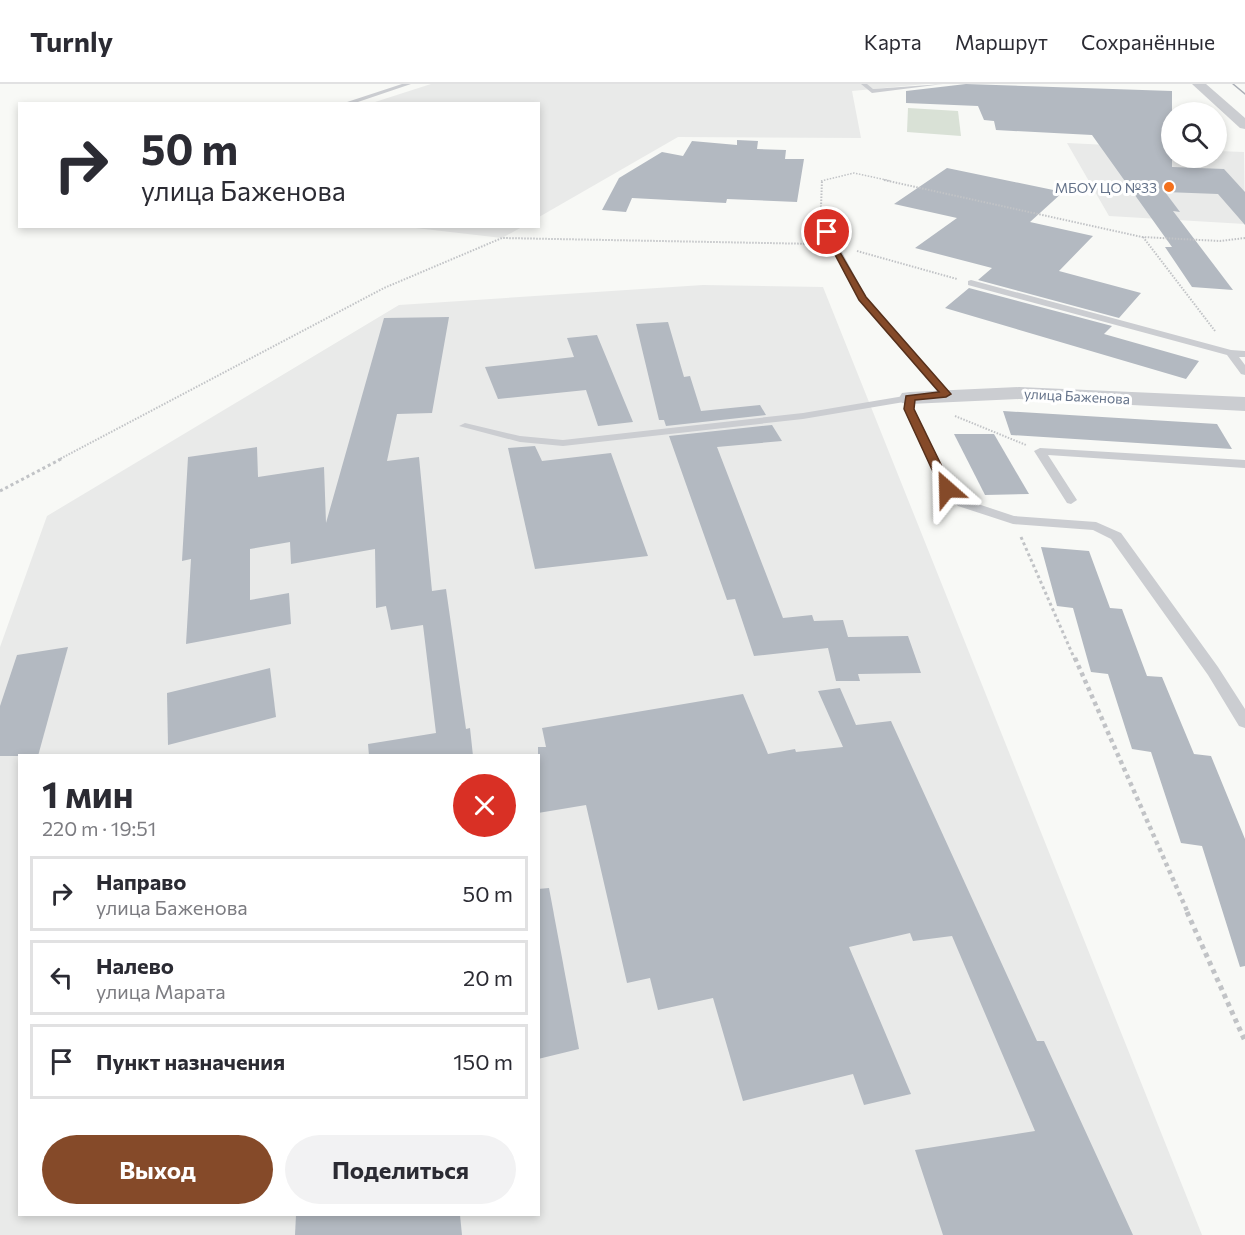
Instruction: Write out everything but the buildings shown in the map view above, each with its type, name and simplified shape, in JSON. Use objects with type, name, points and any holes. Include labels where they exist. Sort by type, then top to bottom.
[{"type":"street","points":[[1198,84],[1245,125]]},
{"type":"street","name":"улица Баженова","points":[[910,398],[946,394],[1019,393],[1245,404]]},
{"type":"lane","points":[[350,102],[408,84]]},
{"type":"lane","points":[[864,84],[872,91],[940,84]]},
{"type":"lane","points":[[821,220],[862,298],[946,394]]},
{"type":"lane","points":[[971,284],[1231,353],[1245,354]]},
{"type":"lane","points":[[1231,353],[1245,372]]},
{"type":"lane","points":[[465,426],[520,440],[563,443],[803,416],[910,398],[909,409],[947,489],[962,502],[1013,520],[1096,526],[1116,536],[1213,671],[1245,722]]},
{"type":"lane","points":[[1040,451],[1245,464]]},
{"type":"lane","points":[[1040,451],[1071,500]]},
{"type":"path","points":[[821,220],[822,180],[854,173],[1142,237],[1220,241],[1245,238]]},
{"type":"path","points":[[1142,237],[1231,353]]},
{"type":"path","points":[[0,491],[384,288],[502,238],[833,244],[971,284]]},
{"type":"path","points":[[953,415],[1040,451]]},
{"type":"path","points":[[1013,520],[1245,1041]]},
{"type":"shaded area","points":[[431,84],[926,84],[852,91],[861,138],[678,137],[540,216],[540,102],[375,102]]},
{"type":"shaded area","points":[[908,108],[958,111],[961,136],[907,132]]},
{"type":"shaded area","name":"МБОУ ЦО №33","points":[[1067,143],[1161,148],[1161,168],[1227,168],[1227,151],[1244,152],[1245,224],[1109,216]]},
{"type":"shaded area","points":[[416,228],[520,228],[502,238]]},
{"type":"shaded area","points":[[703,285],[823,287],[1202,1235],[0,1235],[0,647],[47,516],[399,305]]},
{"type":"tram line","points":[[1233,84],[1245,94]]},
{"type":"place","name":"МБОУ ЦО №33","points":[[1169,187]]},
{"type":"route","points":[[827,232],[862,298],[946,394],[910,398],[909,409],[947,489]]}]
